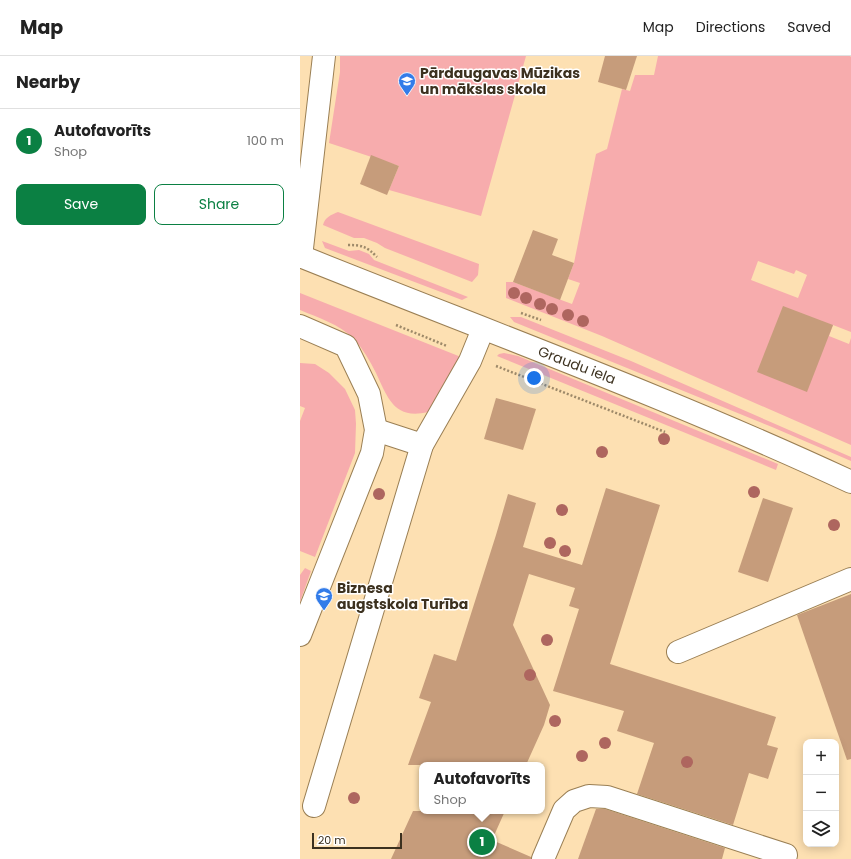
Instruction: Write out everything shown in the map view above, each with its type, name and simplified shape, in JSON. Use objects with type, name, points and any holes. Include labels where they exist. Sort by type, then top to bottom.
[{"type":"main road","points":[[300,257],[324,56]]},
{"type":"main road","name":"Graudu iela","points":[[300,257],[629,385],[776,447],[851,482]]},
{"type":"main road","points":[[300,326],[346,346],[369,394],[376,430],[372,453],[300,635]]},
{"type":"main road","points":[[314,806],[422,445],[472,356],[483,329]]},
{"type":"main road","points":[[376,430],[422,445]]},
{"type":"main road","points":[[678,652],[851,578]]},
{"type":"main road","points":[[543,859],[564,810],[574,801],[589,796],[607,797],[786,855]]},
{"type":"path","points":[[393,324],[670,434]]},
{"type":"shaded area","name":"Pārdaugavas Mūzikas un mākslas skola","points":[[340,56],[526,56],[481,216],[389,190],[399,166],[329,143],[340,72]]},
{"type":"shaded area","points":[[658,56],[851,57],[851,332],[833,325],[829,336],[849,344],[851,338],[851,445],[602,336],[506,298],[506,282],[513,282],[572,304],[580,283],[568,279],[574,263],[596,154],[607,149],[622,89],[630,91],[635,75],[654,75]],"holes":[[[758,261],[794,274],[796,270],[807,275],[798,298],[751,280]]]},
{"type":"shaded area","points":[[338,212],[479,264],[478,275],[472,282],[385,248],[364,238],[354,238],[323,225],[327,218]]},
{"type":"shaded area","points":[[322,241],[349,251],[359,250],[369,254],[374,260],[468,297],[462,300],[325,248]]},
{"type":"shaded area","points":[[300,293],[461,357],[428,412],[416,414],[407,413],[394,405],[384,391],[369,360],[354,339],[335,325],[300,310]]},
{"type":"shaded area","points":[[510,317],[521,317],[631,361],[851,457],[851,461],[772,427],[514,322]]},
{"type":"shaded area","points":[[504,353],[518,356],[778,464],[776,470],[497,356]]},
{"type":"shaded area","points":[[300,363],[315,364],[329,373],[345,389],[355,410],[355,453],[315,557],[300,551],[300,421],[305,408],[300,406]]},
{"type":"shaded area","points":[[305,568],[311,571],[300,602],[300,575]]},
{"type":"building","points":[[605,56],[637,56],[626,90],[598,82]]},
{"type":"building","points":[[371,155],[399,166],[387,195],[360,184]]},
{"type":"building","points":[[533,230],[558,239],[552,255],[574,263],[560,300],[513,282]]},
{"type":"building","points":[[783,306],[833,325],[807,392],[757,372]]},
{"type":"building","points":[[496,398],[536,409],[523,450],[484,439]]},
{"type":"building","points":[[606,488],[660,505],[610,664],[776,717],[767,745],[778,748],[768,779],[749,773],[733,825],[637,794],[654,743],[617,731],[624,711],[553,691],[579,609],[569,606],[575,588],[529,574],[513,625],[550,705],[544,725],[527,762],[419,762],[419,765],[408,765],[431,702],[419,698],[434,654],[456,661],[508,494],[536,503],[523,547],[582,565]]},
{"type":"building","points":[[763,498],[793,508],[768,582],[738,572]]},
{"type":"building","points":[[851,594],[851,759],[847,760],[797,615]]},
{"type":"building","points":[[596,809],[605,809],[725,848],[722,859],[578,859]]},
{"type":"building","points":[[413,811],[419,811],[419,814],[504,814],[492,840],[531,857],[531,859],[391,859]]},
{"type":"place","name":"Pārdaugavas Mūzikas un mākslas skola","points":[[407,96]]},
{"type":"place","name":"Biznesa augstskola Turība","points":[[324,611]]},
{"type":"place","name":"Autofavorīts","points":[[482,842]]}]
